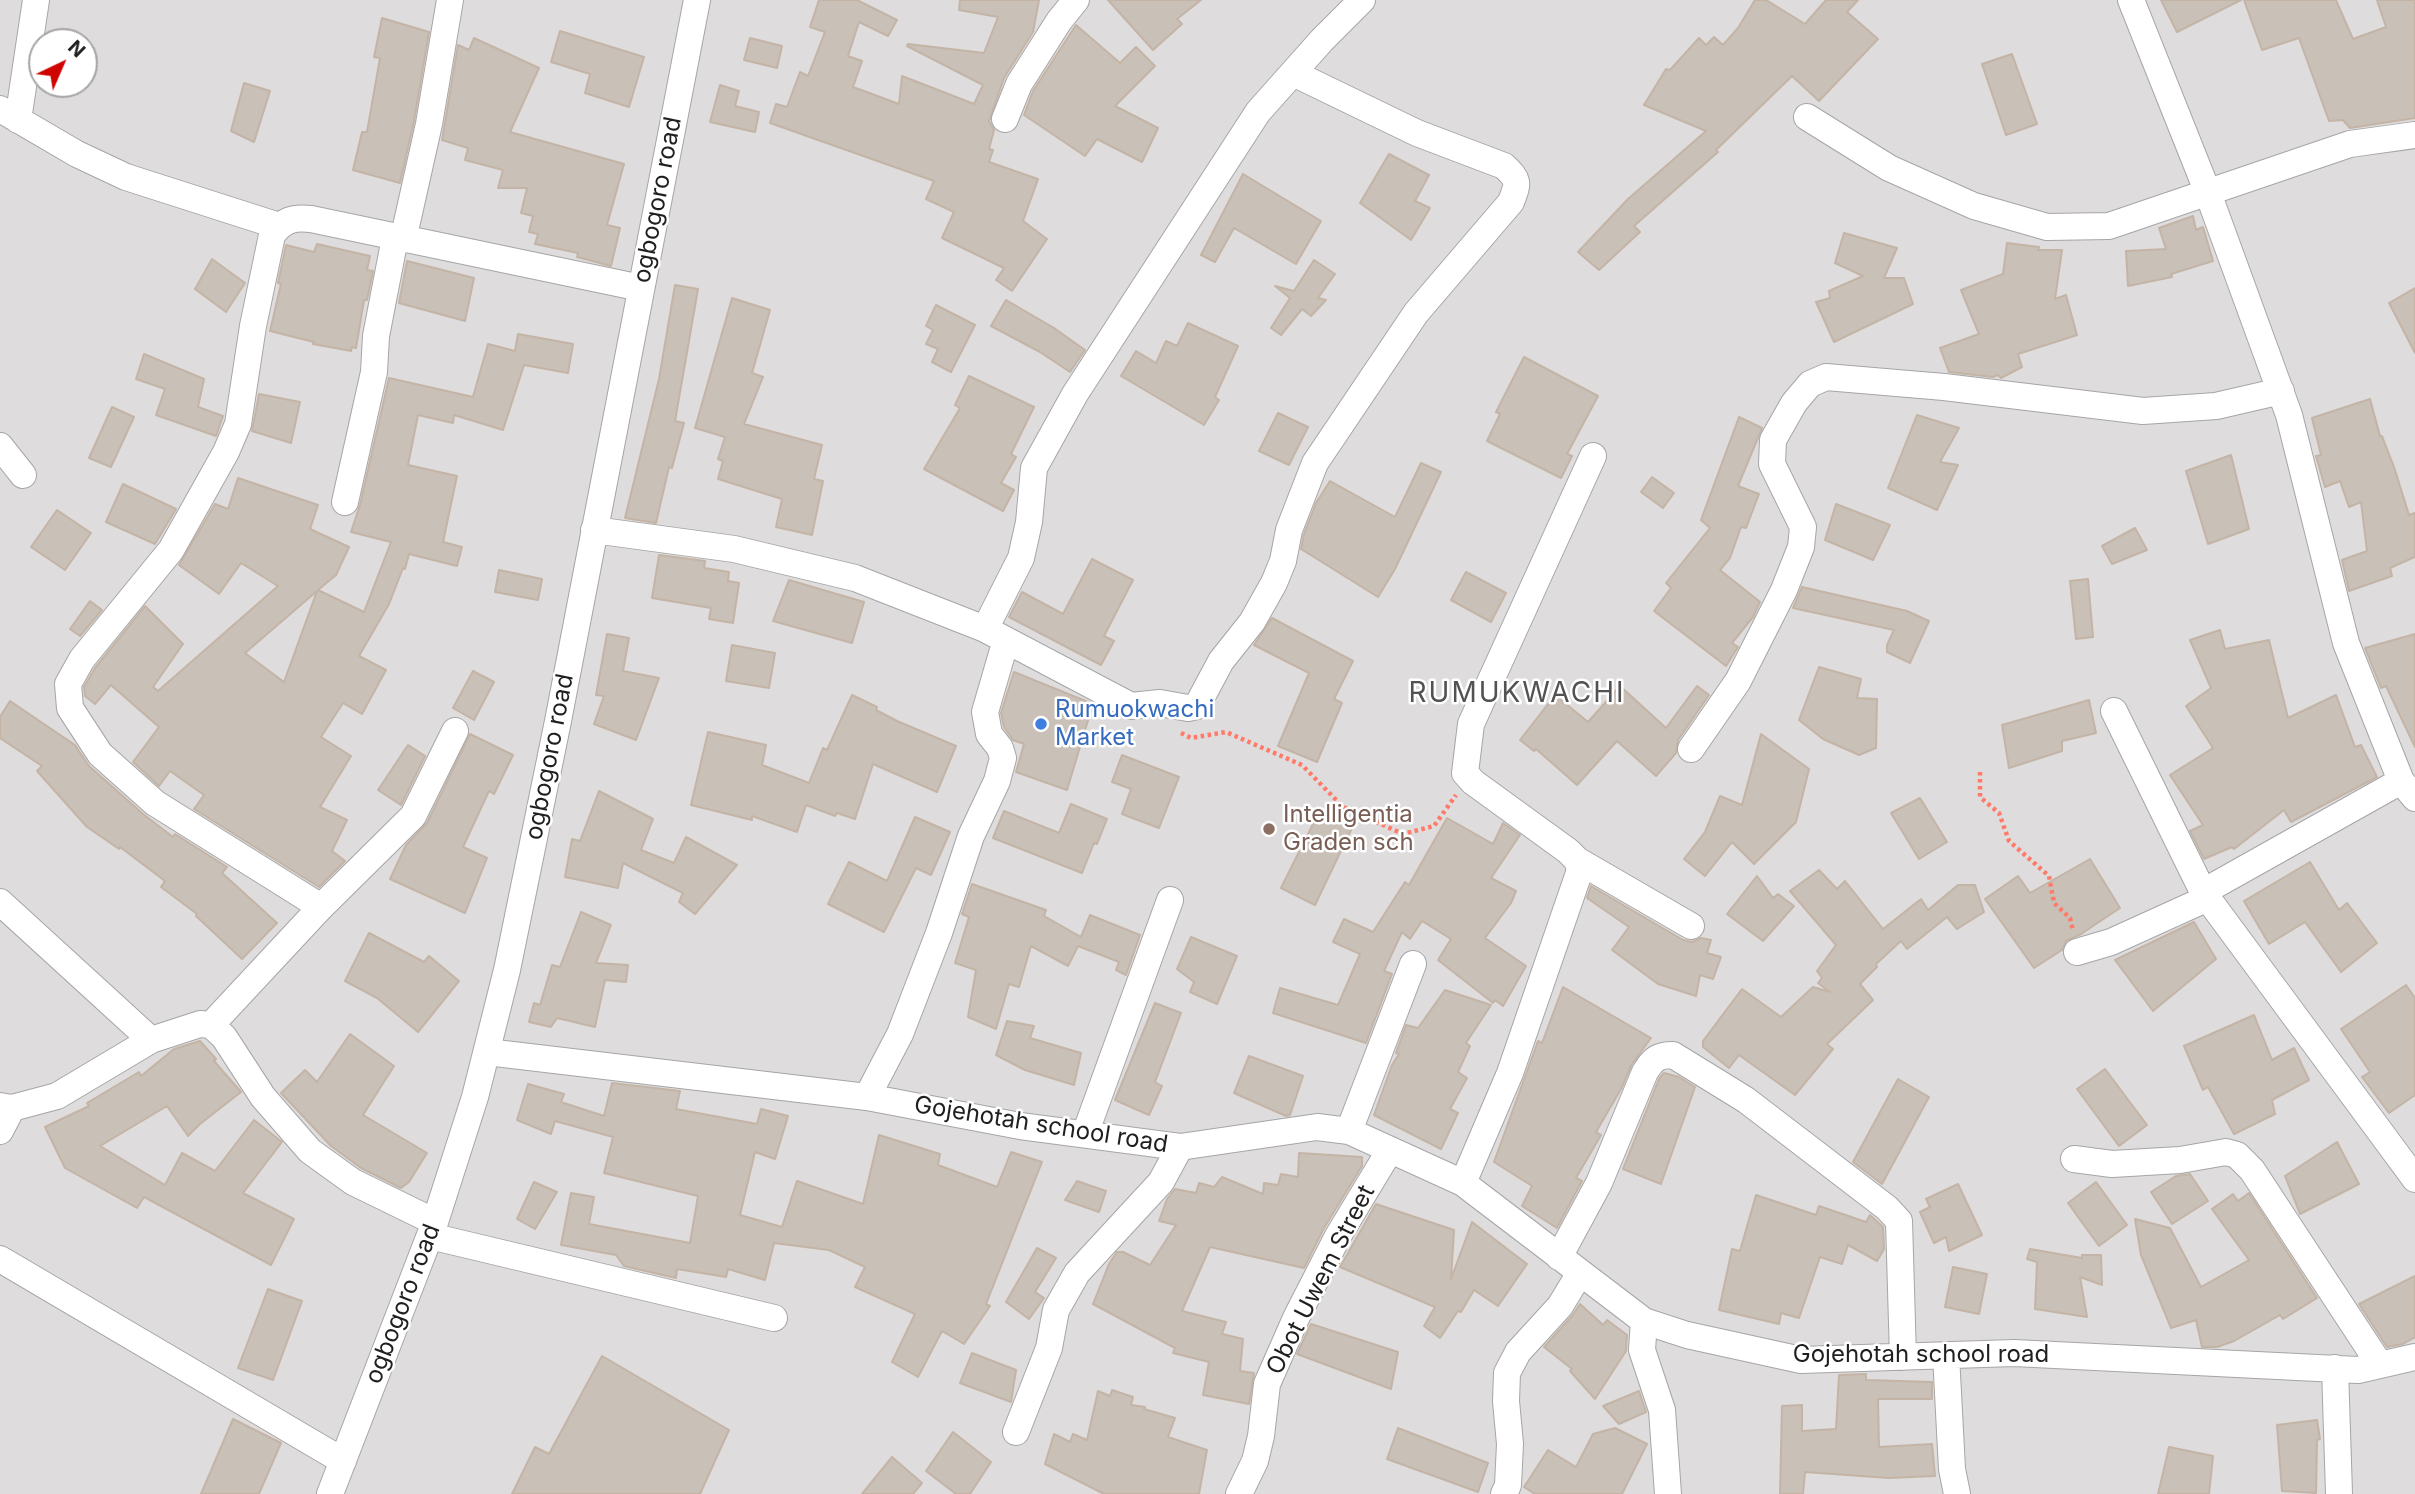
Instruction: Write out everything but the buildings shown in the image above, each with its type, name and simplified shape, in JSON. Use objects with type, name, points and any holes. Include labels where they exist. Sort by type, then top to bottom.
[{"type":"street","points":[[36,0],[9,115],[77,154],[127,177],[279,226]]},
{"type":"street","points":[[345,502],[374,372],[376,336],[429,124],[450,0]]},
{"type":"street","name":"ogbogoro road","points":[[330,1494],[433,1229],[475,1097],[508,970],[697,0]]},
{"type":"street","points":[[1005,119],[1019,84],[1076,0]]},
{"type":"street","points":[[867,1097],[900,1034],[939,933],[971,836],[997,781],[1003,758],[1000,748],[989,734],[985,712],[995,634],[1021,558],[1029,522],[1034,468],[1074,394],[1258,112],[1362,0]]},
{"type":"street","points":[[2077,952],[2111,942],[2408,790],[2346,643],[2281,391],[2208,193],[2132,0]]},
{"type":"street","points":[[594,530],[734,550],[855,578],[995,634],[1131,706],[1160,703],[1188,708],[1197,706],[1221,660],[1252,622],[1274,583],[1283,561],[1289,530],[1315,463],[1416,313],[1511,202],[1517,186],[1515,177],[1504,166],[1416,133],[1293,73]]},
{"type":"street","points":[[1807,117],[1889,168],[1973,206],[2047,227],[2109,226],[2350,144],[2415,135]]},
{"type":"street","points":[[321,907],[155,803],[100,754],[70,708],[68,684],[82,659],[171,550],[226,452],[238,424],[253,326],[272,235],[279,226],[294,218],[311,219],[640,288]]},
{"type":"street","points":[[1691,749],[1738,681],[1784,590],[1801,547],[1803,527],[1772,464],[1773,440],[1794,403],[1810,384],[1826,377],[1944,387],[2143,411],[2216,406],[2281,391]]},
{"type":"street","points":[[0,446],[23,475]]},
{"type":"street","points":[[1593,456],[1471,724],[1465,773],[1577,860],[1691,926]]},
{"type":"street","points":[[2114,711],[2206,895],[2415,1179]]},
{"type":"street","points":[[211,1025],[321,907],[413,817],[456,731]]},
{"type":"street","points":[[1463,1183],[1510,1073],[1580,870],[1577,860]]},
{"type":"street","points":[[1085,1134],[1170,900]]},
{"type":"street","points":[[0,902],[150,1041]]},
{"type":"street","points":[[1349,1131],[1413,964]]},
{"type":"street","points":[[4,1115],[57,1096],[150,1041],[200,1024],[211,1025],[224,1037],[262,1097],[310,1152],[353,1182],[433,1229],[774,1318]]},
{"type":"street","name":"Gojehotah school road","points":[[486,1052],[867,1097],[1020,1126],[1180,1147],[1317,1127],[1349,1131],[1463,1183],[1644,1321],[1687,1335],[1801,1360],[2014,1353],[2358,1370],[2415,1357]]},
{"type":"street","points":[[1559,1257],[1599,1183],[1645,1072],[1653,1059],[1661,1055],[1673,1055],[1746,1100],[1887,1208],[1899,1221],[1903,1357]]},
{"type":"street","points":[[1016,1432],[1049,1348],[1056,1310],[1071,1282],[1161,1182],[1180,1147]]},
{"type":"street","name":"Obot Uwem Street","points":[[1238,1494],[1255,1461],[1267,1384],[1296,1318],[1338,1236],[1390,1150]]},
{"type":"street","points":[[2074,1159],[2112,1164],[2180,1160],[2226,1152],[2237,1155],[2252,1170],[2380,1365]]},
{"type":"street","points":[[0,1259],[343,1461]]},
{"type":"street","points":[[1504,1494],[1508,1485],[1510,1444],[1506,1401],[1507,1373],[1518,1352],[1560,1306],[1580,1273]]},
{"type":"street","points":[[1644,1321],[1642,1350],[1662,1410],[1668,1494]]},
{"type":"street","points":[[1946,1355],[1952,1469],[1957,1494]]},
{"type":"street","points":[[2335,1368],[2339,1494]]},
{"type":"path","points":[[1179,732],[1191,738],[1226,732],[1302,765],[1343,807],[1403,834],[1434,826],[1469,778]]},
{"type":"path","points":[[1980,772],[1980,797],[1999,813],[2009,841],[2049,876],[2054,902],[2070,918],[2077,952]]},
{"type":"shaded area","points":[[0,0],[2415,0],[2415,1494],[0,1494]]},
{"type":"place","name":"Rumuokwachi Market","points":[[1041,724]]},
{"type":"place","name":"Intelligentia Graden sch","points":[[1269,829]]},
{"type":"district","name":"RUMUKWACHI","points":[[1517,694]]}]
